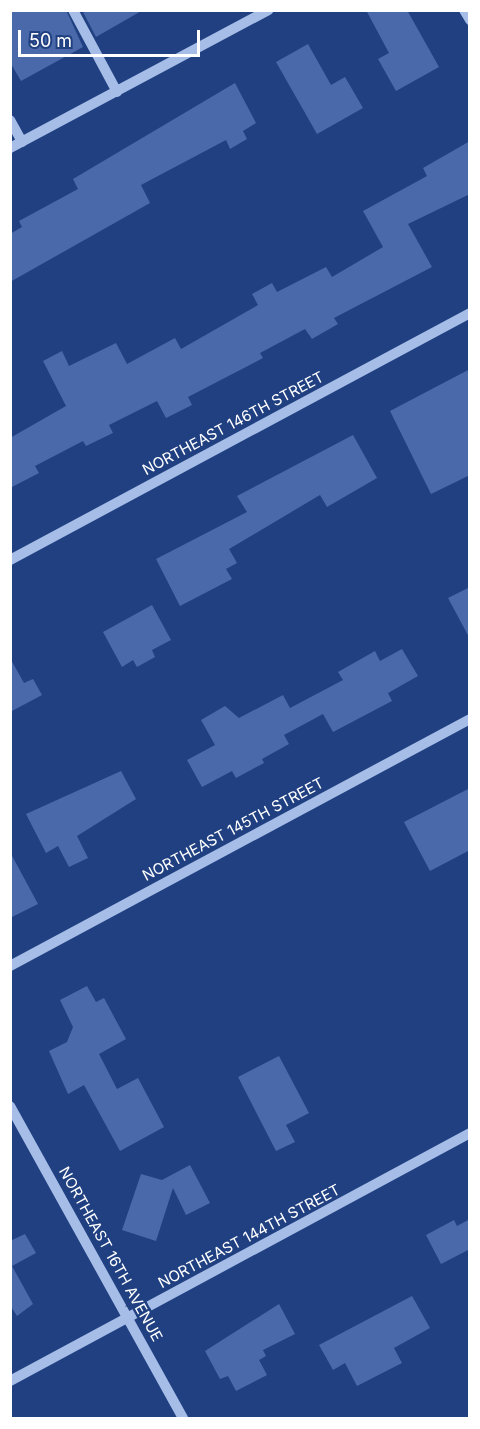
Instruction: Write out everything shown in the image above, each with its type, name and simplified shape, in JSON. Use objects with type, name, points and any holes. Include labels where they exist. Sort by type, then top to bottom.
[{"type":"street","points":[[73,10],[117,92]]},
{"type":"street","points":[[10,148],[268,10]]},
{"type":"street","points":[[464,10],[470,20]]},
{"type":"street","points":[[10,120],[22,142]]},
{"type":"street","name":"NORTHEAST 146TH STREET","points":[[10,560],[470,313]]},
{"type":"street","name":"NORTHEAST 145TH STREET","points":[[10,966],[470,719]]},
{"type":"street","name":"NORTHEAST 16TH AVENUE","points":[[10,1106],[129,1317],[183,1419]]},
{"type":"street","name":"NORTHEAST 144TH STREET","points":[[10,1381],[470,1133]]},
{"type":"building","points":[[10,10],[66,10],[83,47],[21,81],[10,62]]},
{"type":"building","points":[[82,10],[143,10],[96,37]]},
{"type":"building","points":[[366,10],[407,10],[439,67],[396,91],[378,59],[389,53]]},
{"type":"building","points":[[308,44],[331,85],[345,77],[363,108],[317,134],[276,62]]},
{"type":"building","points":[[235,83],[256,123],[243,131],[247,139],[230,149],[226,140],[141,185],[150,203],[10,282],[10,234],[22,227],[19,221],[78,189],[73,179]]},
{"type":"building","points":[[470,141],[470,194],[408,224],[432,267],[334,318],[338,324],[312,339],[305,329],[260,353],[263,358],[188,397],[192,405],[166,418],[157,401],[109,425],[113,433],[86,446],[83,441],[35,466],[39,473],[10,488],[10,438],[66,406],[43,361],[62,351],[69,366],[116,343],[127,364],[175,338],[181,349],[258,305],[252,294],[272,283],[277,292],[326,267],[332,277],[383,247],[363,211],[427,176],[423,168]]},
{"type":"building","points":[[470,369],[470,475],[431,494],[390,411]]},
{"type":"building","points":[[353,435],[377,478],[327,507],[320,495],[229,549],[237,563],[226,569],[232,579],[180,606],[156,559],[247,512],[237,496]]},
{"type":"building","points":[[470,587],[470,639],[448,598]]},
{"type":"building","points":[[152,605],[171,640],[152,650],[155,657],[137,667],[133,660],[122,667],[103,632]]},
{"type":"building","points":[[402,649],[418,676],[388,693],[392,701],[333,732],[323,714],[284,735],[289,744],[262,759],[264,763],[236,778],[232,771],[202,787],[187,760],[215,745],[201,720],[225,706],[239,718],[283,695],[290,708],[343,680],[338,672],[375,651],[380,661]]},
{"type":"building","points":[[10,658],[24,683],[33,679],[42,695],[10,712]]},
{"type":"building","points":[[121,771],[136,799],[77,836],[88,858],[69,867],[58,846],[46,853],[26,814]]},
{"type":"building","points":[[470,788],[470,850],[430,871],[404,822]]},
{"type":"building","points":[[10,852],[38,904],[10,918]]},
{"type":"building","points":[[87,986],[96,1002],[104,998],[126,1039],[99,1054],[117,1089],[138,1078],[164,1127],[120,1151],[84,1085],[68,1094],[49,1051],[67,1042],[73,1027],[60,1000]]},
{"type":"building","points":[[279,1056],[309,1113],[286,1125],[295,1142],[276,1151],[238,1077]]},
{"type":"building","points":[[190,1165],[210,1203],[186,1215],[173,1188],[156,1241],[122,1230],[141,1174],[162,1180]]},
{"type":"building","points":[[470,1219],[470,1249],[441,1264],[426,1235],[454,1220],[457,1226]]},
{"type":"building","points":[[25,1234],[36,1253],[12,1266],[33,1304],[17,1316],[10,1305],[10,1241]]},
{"type":"building","points":[[412,1296],[430,1328],[394,1348],[402,1363],[357,1386],[345,1363],[333,1370],[319,1345]]},
{"type":"building","points":[[279,1304],[295,1334],[263,1350],[266,1356],[259,1360],[267,1375],[236,1391],[228,1376],[220,1379],[205,1351]]}]
